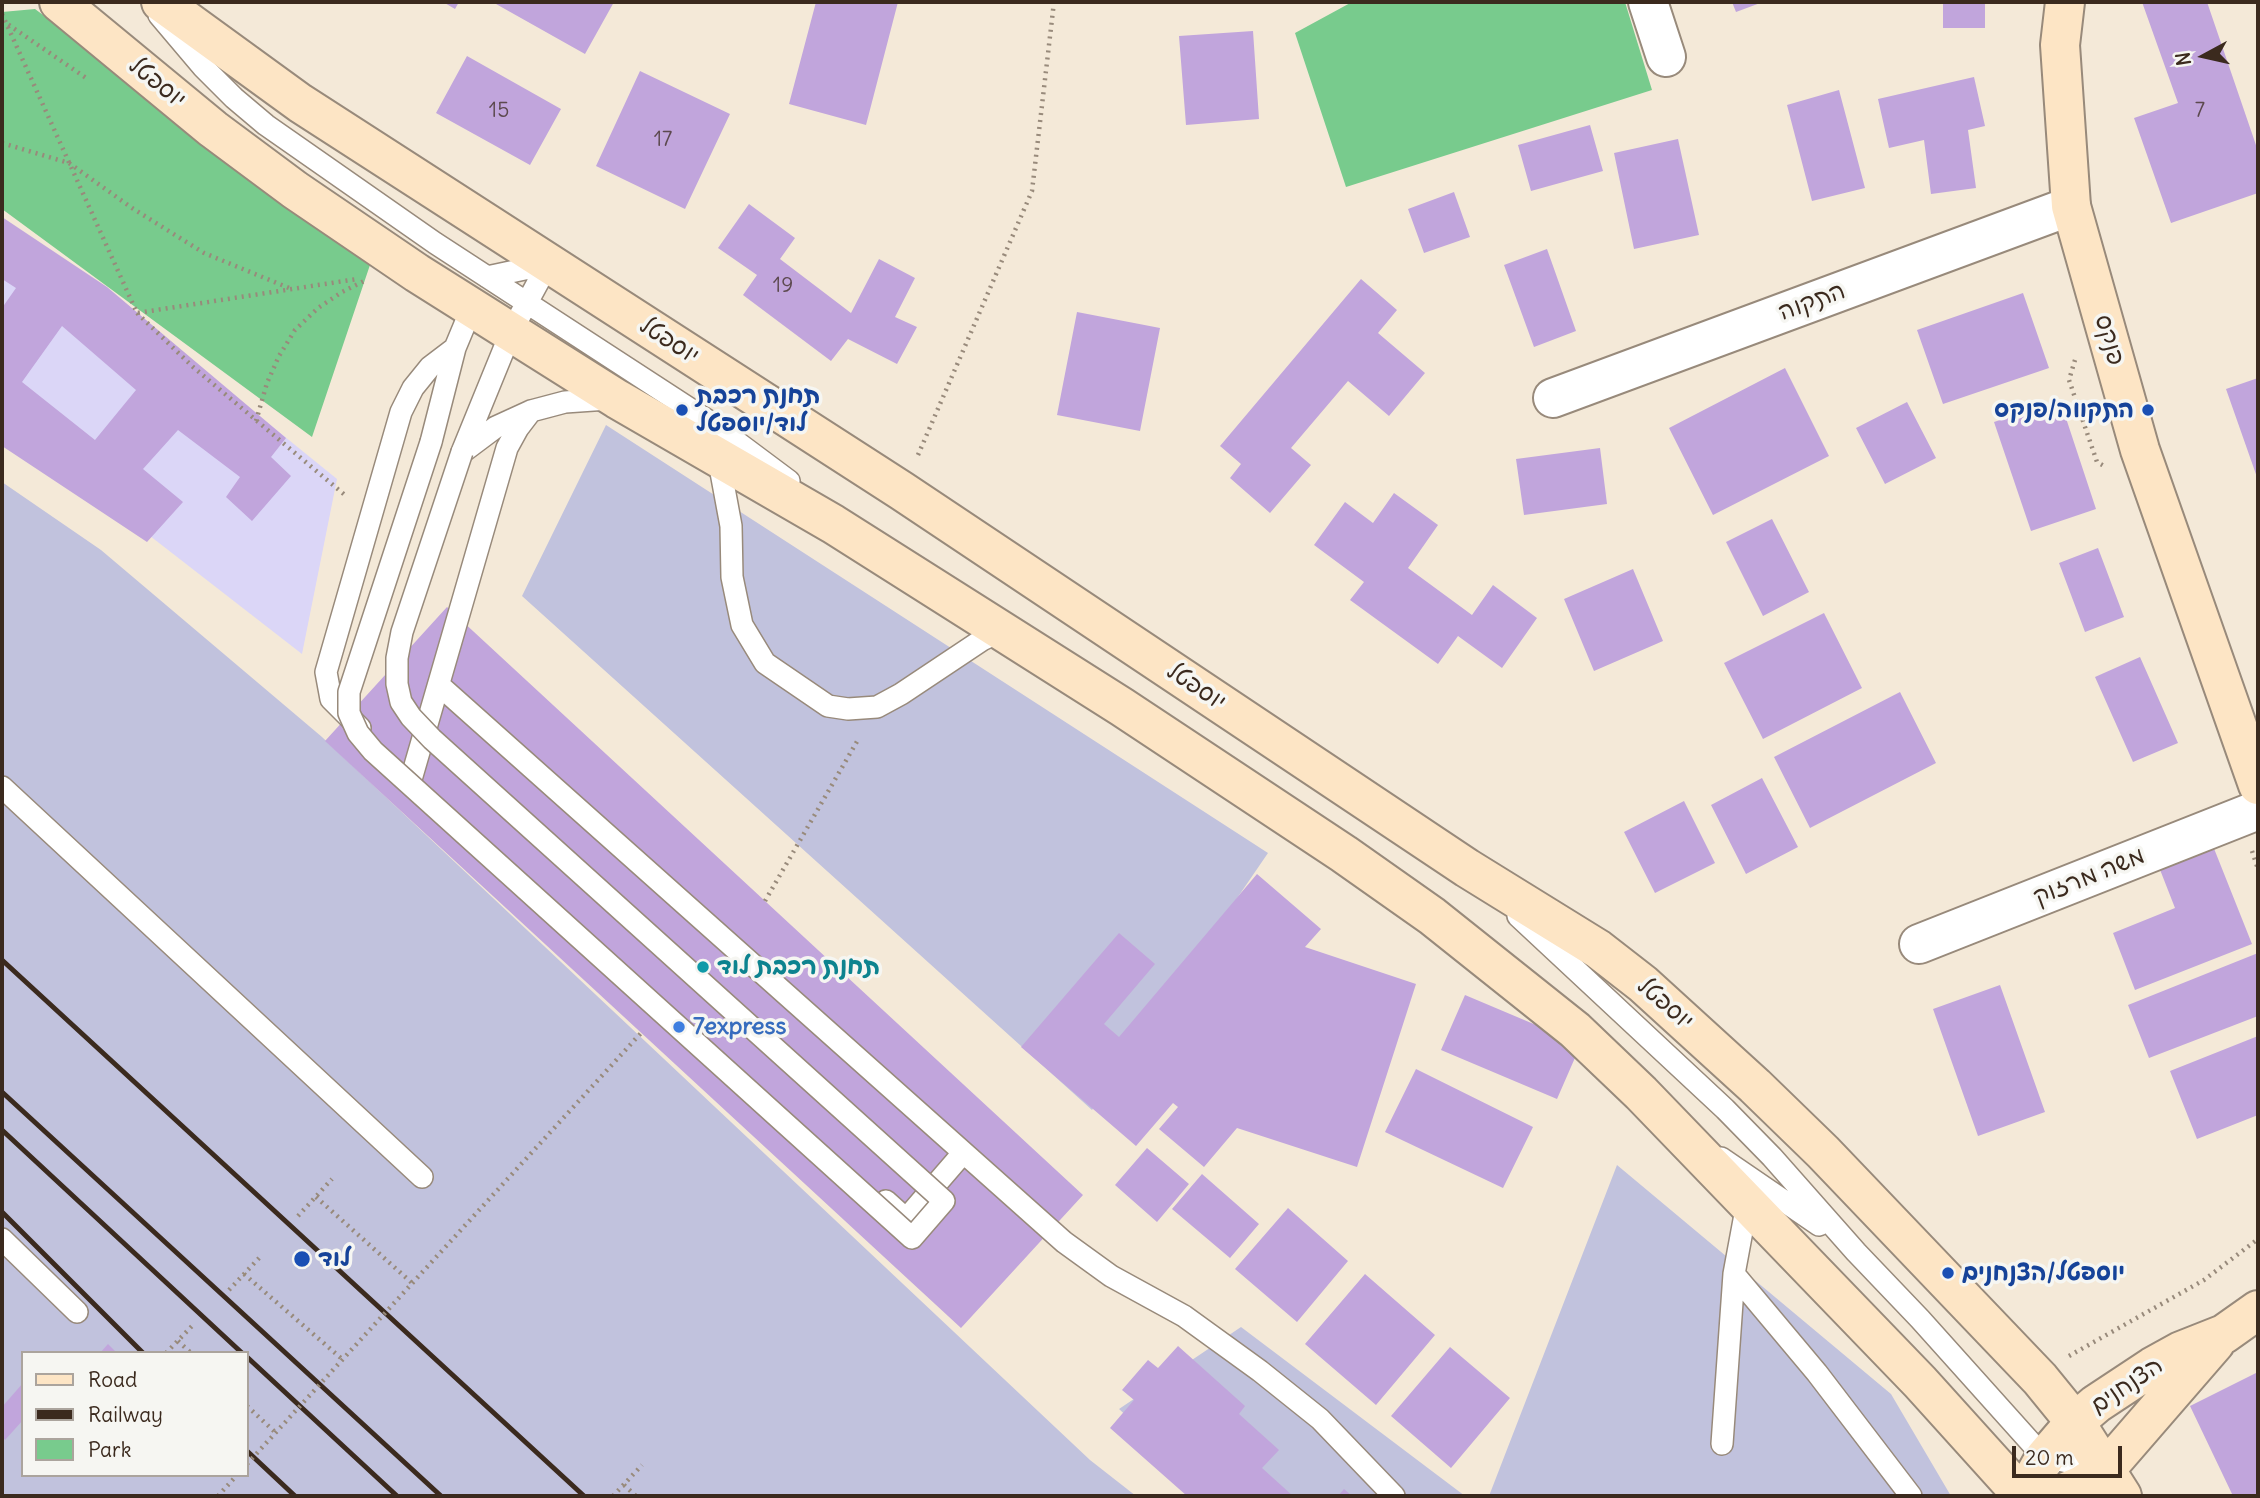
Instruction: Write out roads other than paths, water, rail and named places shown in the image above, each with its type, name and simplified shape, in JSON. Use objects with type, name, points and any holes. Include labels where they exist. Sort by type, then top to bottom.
[{"type":"main road","name":"יוספטל","points":[[59,2],[213,129],[285,183],[417,273],[480,292],[519,317],[617,399],[833,524],[1133,714],[1344,853],[1432,916],[1576,1030],[1920,1382],[2026,1496]]},
{"type":"main road","name":"יוספטל","points":[[161,2],[300,103],[902,491],[1467,868],[1598,949],[1684,1019],[1822,1153],[2040,1379],[2075,1422],[2113,1483]]},
{"type":"main road","name":"פנקס","points":[[2065,2],[2060,45],[2071,206],[2140,450],[2258,785]]},
{"type":"main road","name":"הצנחנים","points":[[2026,1496],[2045,1457],[2075,1422],[2152,1367],[2181,1351],[2224,1334],[2258,1310]]},
{"type":"main road","name":"הצנחנים","points":[[2068,1494],[2113,1483],[2224,1334]]},
{"type":"street","points":[[1648,2],[1666,57]]},
{"type":"street","name":"התקוה","points":[[1553,398],[2071,206]]},
{"type":"street","name":"משה מרזוק","points":[[1919,944],[2258,810]]},
{"type":"lane","points":[[148,2],[203,67],[234,98],[480,292]]},
{"type":"lane","points":[[548,264],[519,317],[462,452],[402,632],[397,658],[397,684],[401,702],[411,718],[432,739],[944,1201],[912,1238],[383,760],[358,733],[349,713],[349,692],[431,442],[455,348],[480,292],[548,264]]},
{"type":"lane","points":[[519,317],[739,442],[788,480],[833,524]]},
{"type":"lane","points":[[455,348],[430,367],[413,388],[401,412],[326,672],[327,687],[337,707],[906,1219],[962,1153]]},
{"type":"lane","points":[[462,452],[496,427],[531,411],[583,399],[617,399]]},
{"type":"lane","points":[[412,776],[507,448],[531,411]]},
{"type":"lane","points":[[718,456],[731,526],[732,577],[742,625],[765,663],[828,706],[848,709],[877,707],[982,640],[1001,631]]},
{"type":"lane","points":[[439,685],[1064,1242],[1111,1276],[1184,1316],[1260,1371],[1320,1419],[1394,1496]]},
{"type":"lane","points":[[2,787],[422,1177]]},
{"type":"lane","points":[[1467,868],[1725,1109],[1772,1157],[2045,1457],[2068,1494]]},
{"type":"lane","points":[[1678,1132],[1741,1170],[1856,1252]]},
{"type":"lane","points":[[1722,1444],[1734,1274],[1747,1204]]},
{"type":"lane","points":[[2,1239],[77,1312]]},
{"type":"lane","points":[[1734,1274],[1817,1373],[1911,1496]]},
{"type":"lane","points":[[2045,1457],[2113,1483]]},
{"type":"railway","points":[[2,960],[584,1496]]},
{"type":"railway","points":[[2,1092],[441,1496]]},
{"type":"railway","points":[[2,1130],[240,1351]]},
{"type":"railway","points":[[2,1212],[141,1351]]},
{"type":"railway","points":[[248,1358],[397,1496]]},
{"type":"railway","points":[[248,1452],[295,1496]]},
{"type":"place","name":"תחנת רכבת לוד/יוספטל","points":[[682,410]]},
{"type":"place","name":"התקווה/פנקס","points":[[2148,410]]},
{"type":"place","name":"תחנת רכבת לוד","points":[[703,967]]},
{"type":"place","name":"7express","points":[[679,1027]]},
{"type":"place","name":"לוד","points":[[302,1259]]},
{"type":"place","name":"יוספטל/הצנחנים","points":[[1948,1273]]}]
